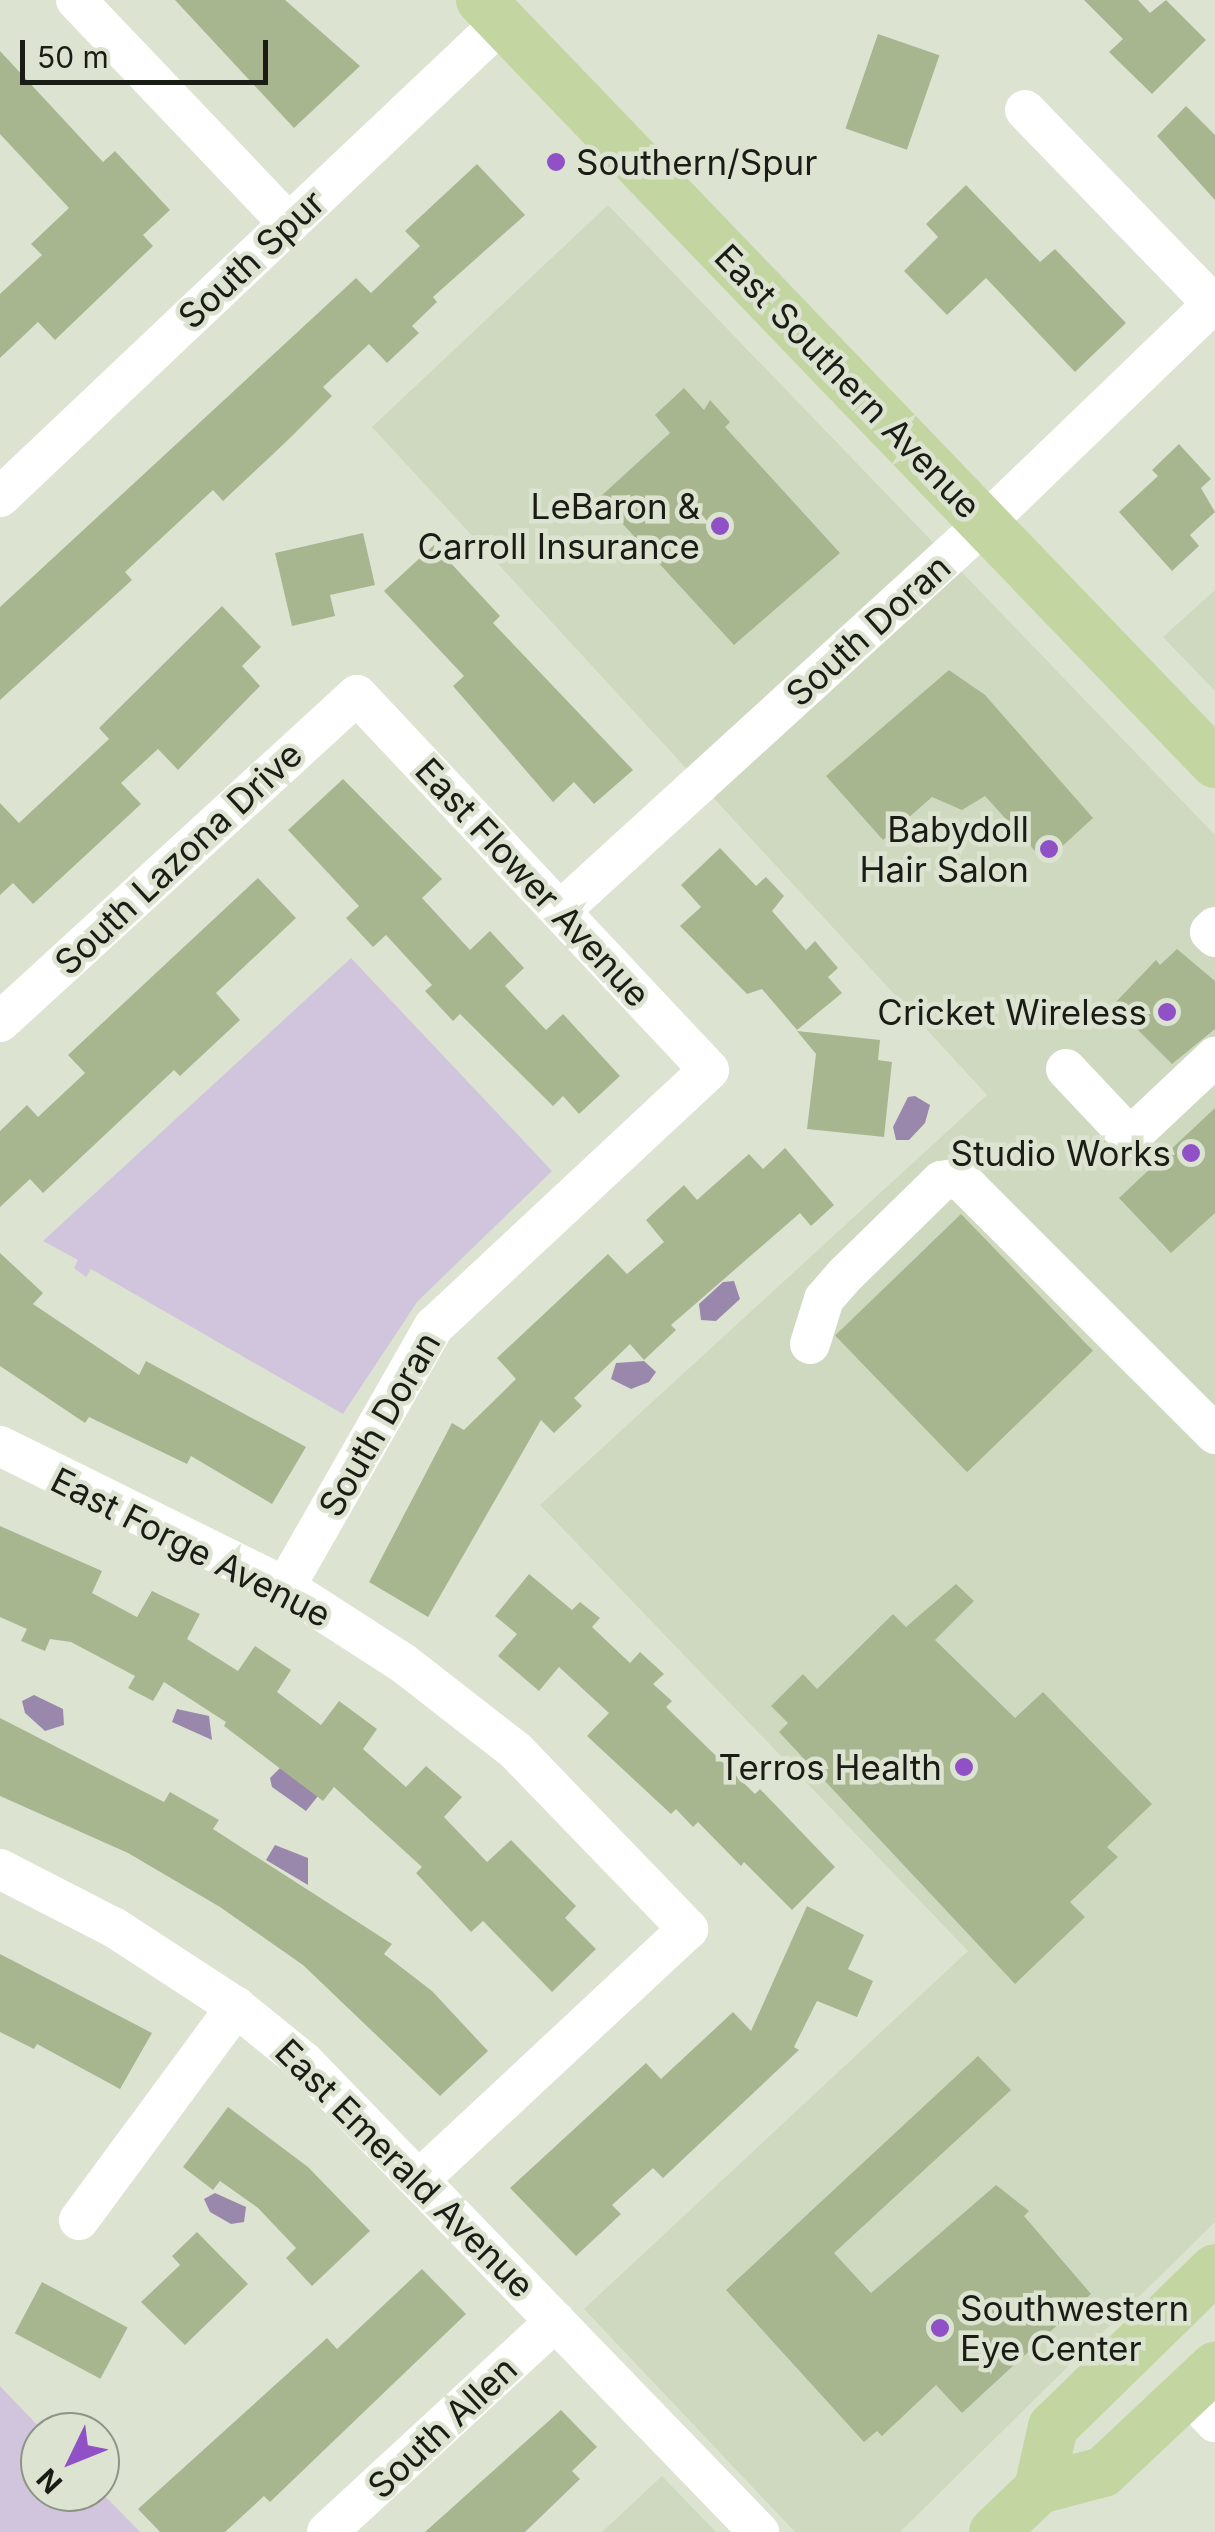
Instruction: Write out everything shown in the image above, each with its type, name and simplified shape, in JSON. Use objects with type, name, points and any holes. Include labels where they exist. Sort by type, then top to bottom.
[{"type":"main road","name":"East Southern Avenue","points":[[492,11],[1215,762]]},
{"type":"main road","points":[[1039,2489],[1054,2427],[1215,2269]]},
{"type":"main road","points":[[994,2532],[1039,2489],[1103,2472],[1206,2394],[1170,2370],[1174,2354],[1215,2311]]},
{"type":"street","points":[[76,0],[288,224]]},
{"type":"street","name":"South Spur","points":[[0,497],[288,224],[492,11]]},
{"type":"street","points":[[1026,110],[1214,303]]},
{"type":"street","name":"South Doran","points":[[560,911],[985,524],[1214,303]]},
{"type":"street","name":"East Flower Avenue","points":[[356,695],[710,1070]]},
{"type":"street","name":"South Lazona Drive","points":[[0,1022],[356,695]]},
{"type":"street","points":[[1215,927],[1215,937]]},
{"type":"street","points":[[1066,1069],[1130,1137],[1215,1057]]},
{"type":"street","name":"South Doran","points":[[285,1587],[434,1326],[710,1070]]},
{"type":"street","points":[[810,1344],[824,1299],[846,1274],[942,1180],[959,1178],[1215,1434]]},
{"type":"street","name":"East Forge Avenue","points":[[0,1446],[285,1587],[403,1662],[516,1751],[688,1929],[422,2177]]},
{"type":"street","name":"East Emerald Avenue","points":[[0,1869],[116,1928],[236,2006],[304,2061],[422,2177],[758,2532]]},
{"type":"street","points":[[79,2220],[236,2006]]},
{"type":"street","name":"South Allen","points":[[327,2532],[556,2321]]},
{"type":"shaded area","points":[[608,205],[1215,835],[1215,2222],[900,2532],[795,2532],[584,2309],[968,1951],[540,1505],[987,1095],[372,427]]},
{"type":"shaded area","points":[[1215,590],[1215,691],[1163,637]]},
{"type":"shaded area","points":[[351,958],[552,1171],[417,1302],[343,1414],[91,1269],[86,1277],[74,1268],[78,1260],[43,1241]]},
{"type":"shaded area","points":[[915,1096],[930,1105],[925,1123],[909,1140],[896,1140],[893,1127],[908,1097]]},
{"type":"shaded area","points":[[734,1281],[740,1299],[716,1321],[701,1320],[699,1304],[723,1282]]},
{"type":"shaded area","points":[[644,1361],[656,1372],[649,1382],[631,1389],[611,1379],[616,1363]]},
{"type":"shaded area","points":[[34,1695],[63,1709],[64,1725],[45,1731],[25,1713],[22,1701]]},
{"type":"shaded area","points":[[177,1709],[209,1716],[212,1740],[172,1722]]},
{"type":"shaded area","points":[[280,1768],[318,1796],[306,1811],[272,1787],[270,1778]]},
{"type":"shaded area","points":[[275,1845],[308,1858],[308,1885],[266,1860]]},
{"type":"shaded area","points":[[215,2193],[246,2207],[244,2222],[231,2224],[210,2212],[204,2199]]},
{"type":"shaded area","points":[[0,2386],[25,2412],[20,2412],[20,2512],[120,2512],[140,2532],[0,2532]]},
{"type":"shaded area","points":[[662,2476],[716,2532],[602,2532]]},
{"type":"building","points":[[175,0],[285,0],[360,66],[294,128]]},
{"type":"building","points":[[1084,0],[1138,0],[1150,13],[1166,0],[1206,40],[1152,94],[1109,52],[1123,39]]},
{"type":"building","points":[[878,34],[939,55],[907,150],[845,129]]},
{"type":"building","points":[[0,51],[103,162],[115,151],[170,210],[143,235],[153,246],[55,340],[38,322],[0,358],[0,294],[42,255],[31,244],[69,208],[0,134]]},
{"type":"building","points":[[1186,106],[1215,135],[1215,200],[1157,136]]},
{"type":"building","points":[[477,164],[525,215],[433,297],[437,302],[412,326],[419,333],[387,363],[369,344],[323,387],[332,396],[289,439],[223,501],[213,490],[125,572],[132,580],[0,700],[0,607],[356,278],[371,293],[420,246],[405,231]]},
{"type":"building","points":[[966,185],[1040,262],[1055,249],[1126,323],[1075,372],[986,278],[947,315],[904,271],[938,237],[926,224]]},
{"type":"building","name":"LeBaron & Carroll Insurance","points":[[684,388],[704,410],[710,400],[730,422],[725,427],[840,553],[734,645],[599,498],[670,433],[655,415]]},
{"type":"building","points":[[1179,444],[1211,479],[1201,488],[1215,512],[1190,535],[1199,546],[1172,571],[1119,512],[1158,476],[1152,470]]},
{"type":"building","points":[[363,533],[375,585],[330,595],[335,616],[292,626],[275,553]]},
{"type":"building","points":[[434,545],[500,616],[493,623],[633,770],[594,804],[574,782],[553,802],[453,686],[464,676],[384,591]]},
{"type":"building","points":[[222,606],[261,647],[242,666],[260,686],[178,770],[158,749],[121,783],[141,804],[33,904],[13,883],[0,895],[0,803],[19,823],[109,739],[99,728]]},
{"type":"building","points":[[949,670],[985,695],[1093,818],[1045,862],[985,796],[962,810],[932,797],[883,840],[826,776]]},
{"type":"building","points":[[343,779],[442,879],[422,898],[470,950],[490,931],[524,968],[505,986],[546,1030],[563,1014],[620,1076],[579,1114],[563,1096],[553,1106],[460,1014],[453,1021],[425,991],[432,985],[386,935],[373,947],[346,918],[359,906],[288,830]]},
{"type":"building","points":[[720,848],[756,886],[766,877],[784,896],[772,911],[806,950],[815,941],[838,968],[828,977],[842,993],[797,1030],[762,989],[747,994],[680,926],[701,907],[681,885]]},
{"type":"building","points":[[258,878],[296,918],[216,993],[240,1020],[180,1076],[174,1070],[43,1193],[30,1179],[0,1207],[0,1131],[27,1105],[38,1117],[85,1073],[68,1055]]},
{"type":"building","name":"Cricket Wireless","points":[[1177,949],[1215,981],[1215,1029],[1172,1064],[1113,1005],[1156,960],[1160,965]]},
{"type":"building","points":[[797,1031],[880,1040],[878,1060],[892,1062],[884,1137],[807,1129],[816,1054]]},
{"type":"building","name":"Studio Works","points":[[1215,1108],[1215,1213],[1171,1253],[1119,1198]]},
{"type":"building","points":[[785,1148],[834,1205],[811,1226],[800,1213],[671,1325],[676,1330],[644,1360],[630,1344],[574,1398],[582,1406],[554,1433],[541,1420],[428,1617],[369,1582],[452,1423],[464,1430],[516,1379],[497,1358],[608,1254],[627,1274],[664,1242],[646,1220],[684,1185],[697,1200],[749,1154],[763,1169]]},
{"type":"building","points":[[961,1214],[1093,1351],[967,1472],[835,1336]]},
{"type":"building","points":[[0,1253],[43,1293],[33,1304],[139,1375],[146,1361],[306,1447],[272,1504],[191,1456],[187,1464],[89,1417],[85,1423],[0,1366]]},
{"type":"building","points":[[0,1526],[102,1571],[92,1593],[137,1617],[152,1591],[200,1614],[187,1639],[238,1671],[255,1646],[291,1670],[277,1692],[321,1725],[339,1701],[377,1729],[363,1749],[406,1787],[426,1766],[462,1797],[444,1817],[487,1862],[511,1840],[576,1906],[565,1918],[596,1949],[552,1992],[483,1921],[471,1932],[416,1873],[422,1867],[334,1787],[323,1801],[224,1726],[226,1722],[164,1682],[153,1701],[128,1688],[135,1676],[71,1642],[50,1639],[45,1651],[21,1641],[27,1629],[0,1617]]},
{"type":"building","points":[[529,1574],[572,1610],[580,1602],[600,1618],[592,1627],[630,1663],[640,1652],[664,1674],[653,1684],[672,1701],[666,1707],[755,1794],[760,1789],[835,1867],[792,1910],[698,1822],[693,1827],[676,1809],[671,1814],[587,1736],[609,1713],[559,1667],[539,1691],[498,1656],[517,1634],[495,1616]]},
{"type":"building","name":"Terros Health","points":[[956,1584],[974,1601],[935,1640],[1015,1718],[1043,1692],[1152,1804],[1107,1847],[1118,1857],[1070,1902],[1085,1917],[1015,1984],[779,1732],[788,1723],[771,1706],[803,1674],[817,1689],[893,1614],[906,1627]]},
{"type":"building","points":[[0,1718],[164,1802],[170,1792],[219,1820],[213,1829],[392,1944],[384,1954],[432,1991],[488,2051],[440,2096],[303,1965],[220,1907],[128,1853],[0,1796]]},
{"type":"building","points":[[807,1906],[864,1935],[848,1969],[873,1981],[857,2017],[817,2001],[794,2047],[799,2050],[663,2178],[653,2168],[612,2205],[621,2214],[576,2256],[510,2188],[646,2063],[661,2079],[733,2012],[751,2031]]},
{"type":"building","points":[[0,1954],[152,2033],[120,2089],[37,2044],[34,2049],[0,2032]]},
{"type":"building","name":"Southwestern Eye Center","points":[[978,2056],[1011,2090],[834,2253],[871,2293],[996,2185],[1029,2211],[1024,2216],[1091,2294],[962,2413],[936,2385],[882,2436],[877,2431],[864,2442],[726,2290]]},
{"type":"building","points":[[228,2107],[308,2167],[370,2231],[312,2286],[286,2258],[296,2248],[258,2208],[220,2181],[213,2190],[183,2167]]},
{"type":"building","points":[[197,2232],[248,2284],[185,2345],[141,2302],[180,2265],[172,2256]]},
{"type":"building","points":[[422,2269],[466,2314],[270,2502],[264,2496],[225,2532],[160,2532],[138,2509],[327,2338],[337,2349]]},
{"type":"building","points":[[42,2282],[128,2328],[100,2379],[15,2333]]},
{"type":"building","points":[[561,2410],[597,2447],[572,2471],[580,2479],[525,2532],[425,2532]]},
{"type":"place","name":"Southern/Spur","points":[[556,162]]},
{"type":"place","name":"LeBaron & Carroll Insurance","points":[[720,526]]},
{"type":"place","name":"Babydoll Hair Salon","points":[[1049,849]]},
{"type":"place","name":"Cricket Wireless","points":[[1167,1012]]},
{"type":"place","name":"Studio Works","points":[[1191,1153]]},
{"type":"place","name":"Terros Health","points":[[964,1767]]},
{"type":"place","name":"Southwestern Eye Center","points":[[940,2328]]}]
